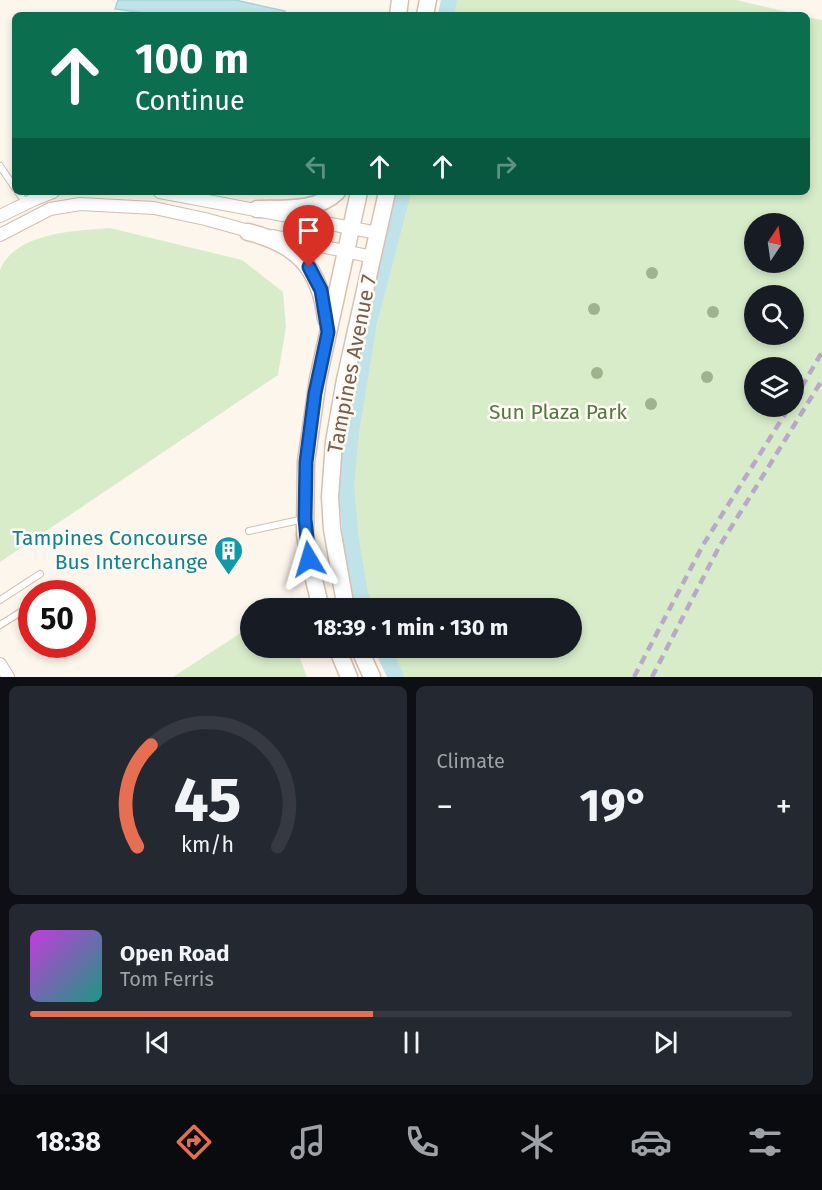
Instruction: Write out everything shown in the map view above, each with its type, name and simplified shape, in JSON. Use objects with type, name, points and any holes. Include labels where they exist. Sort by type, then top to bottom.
[{"type":"main road","points":[[257,209],[309,206],[325,201],[333,195]]},
{"type":"main road","name":"Tampines Avenue 7","points":[[318,598],[309,559],[305,519],[306,462],[315,393],[358,195]]},
{"type":"main road","name":"Tampines Avenue 7","points":[[344,598],[332,529],[332,471],[338,418],[386,195]]},
{"type":"main road","points":[[248,232],[281,243],[291,249],[309,267],[321,290],[328,332]]},
{"type":"main road","points":[[341,658],[349,677]]},
{"type":"main road","points":[[363,658],[372,677]]},
{"type":"street","points":[[0,216],[46,195]]},
{"type":"street","points":[[177,195],[378,233]]},
{"type":"street","points":[[0,235],[50,209],[80,204],[154,208],[205,219],[248,232],[373,257]]},
{"type":"street","points":[[0,664],[8,677]]},
{"type":"lane","points":[[0,166],[12,184]]},
{"type":"lane","points":[[20,195],[26,203]]},
{"type":"lane","points":[[249,531],[305,519]]},
{"type":"lane","points":[[0,600],[40,574]]},
{"type":"lane","points":[[0,625],[18,614]]},
{"type":"green space","points":[[452,0],[736,0],[787,12],[449,12]]},
{"type":"green space","name":"Sun Plaza Park","points":[[810,18],[822,20],[822,670],[820,677],[400,677],[391,658],[582,658],[582,598],[367,598],[357,561],[350,498],[351,463],[356,426],[407,195],[810,195]]},
{"type":"green space","points":[[110,228],[242,260],[283,292],[286,327],[278,375],[0,562],[0,270],[8,257],[32,241],[81,230]]},
{"type":"green space","points":[[240,633],[240,658],[300,658],[307,677],[173,677]]},
{"type":"water","points":[[118,0],[235,0],[285,11],[137,12],[115,9]]},
{"type":"waterway","points":[[447,12],[449,0]]},
{"type":"waterway","points":[[362,598],[351,541],[346,486],[351,432],[369,323],[402,195]]},
{"type":"waterway","points":[[387,658],[396,677]]},
{"type":"railway","points":[[804,383],[822,352]]},
{"type":"railway","points":[[652,677],[719,547],[822,380]]},
{"type":"railway","points":[[634,677],[703,545],[783,417]]},
{"type":"place","name":"Tampines Concourse Bus Interchange","points":[[229,576]]},
{"type":"route","points":[[309,267],[321,290],[328,332],[315,393],[306,462],[305,534],[309,559]]}]
